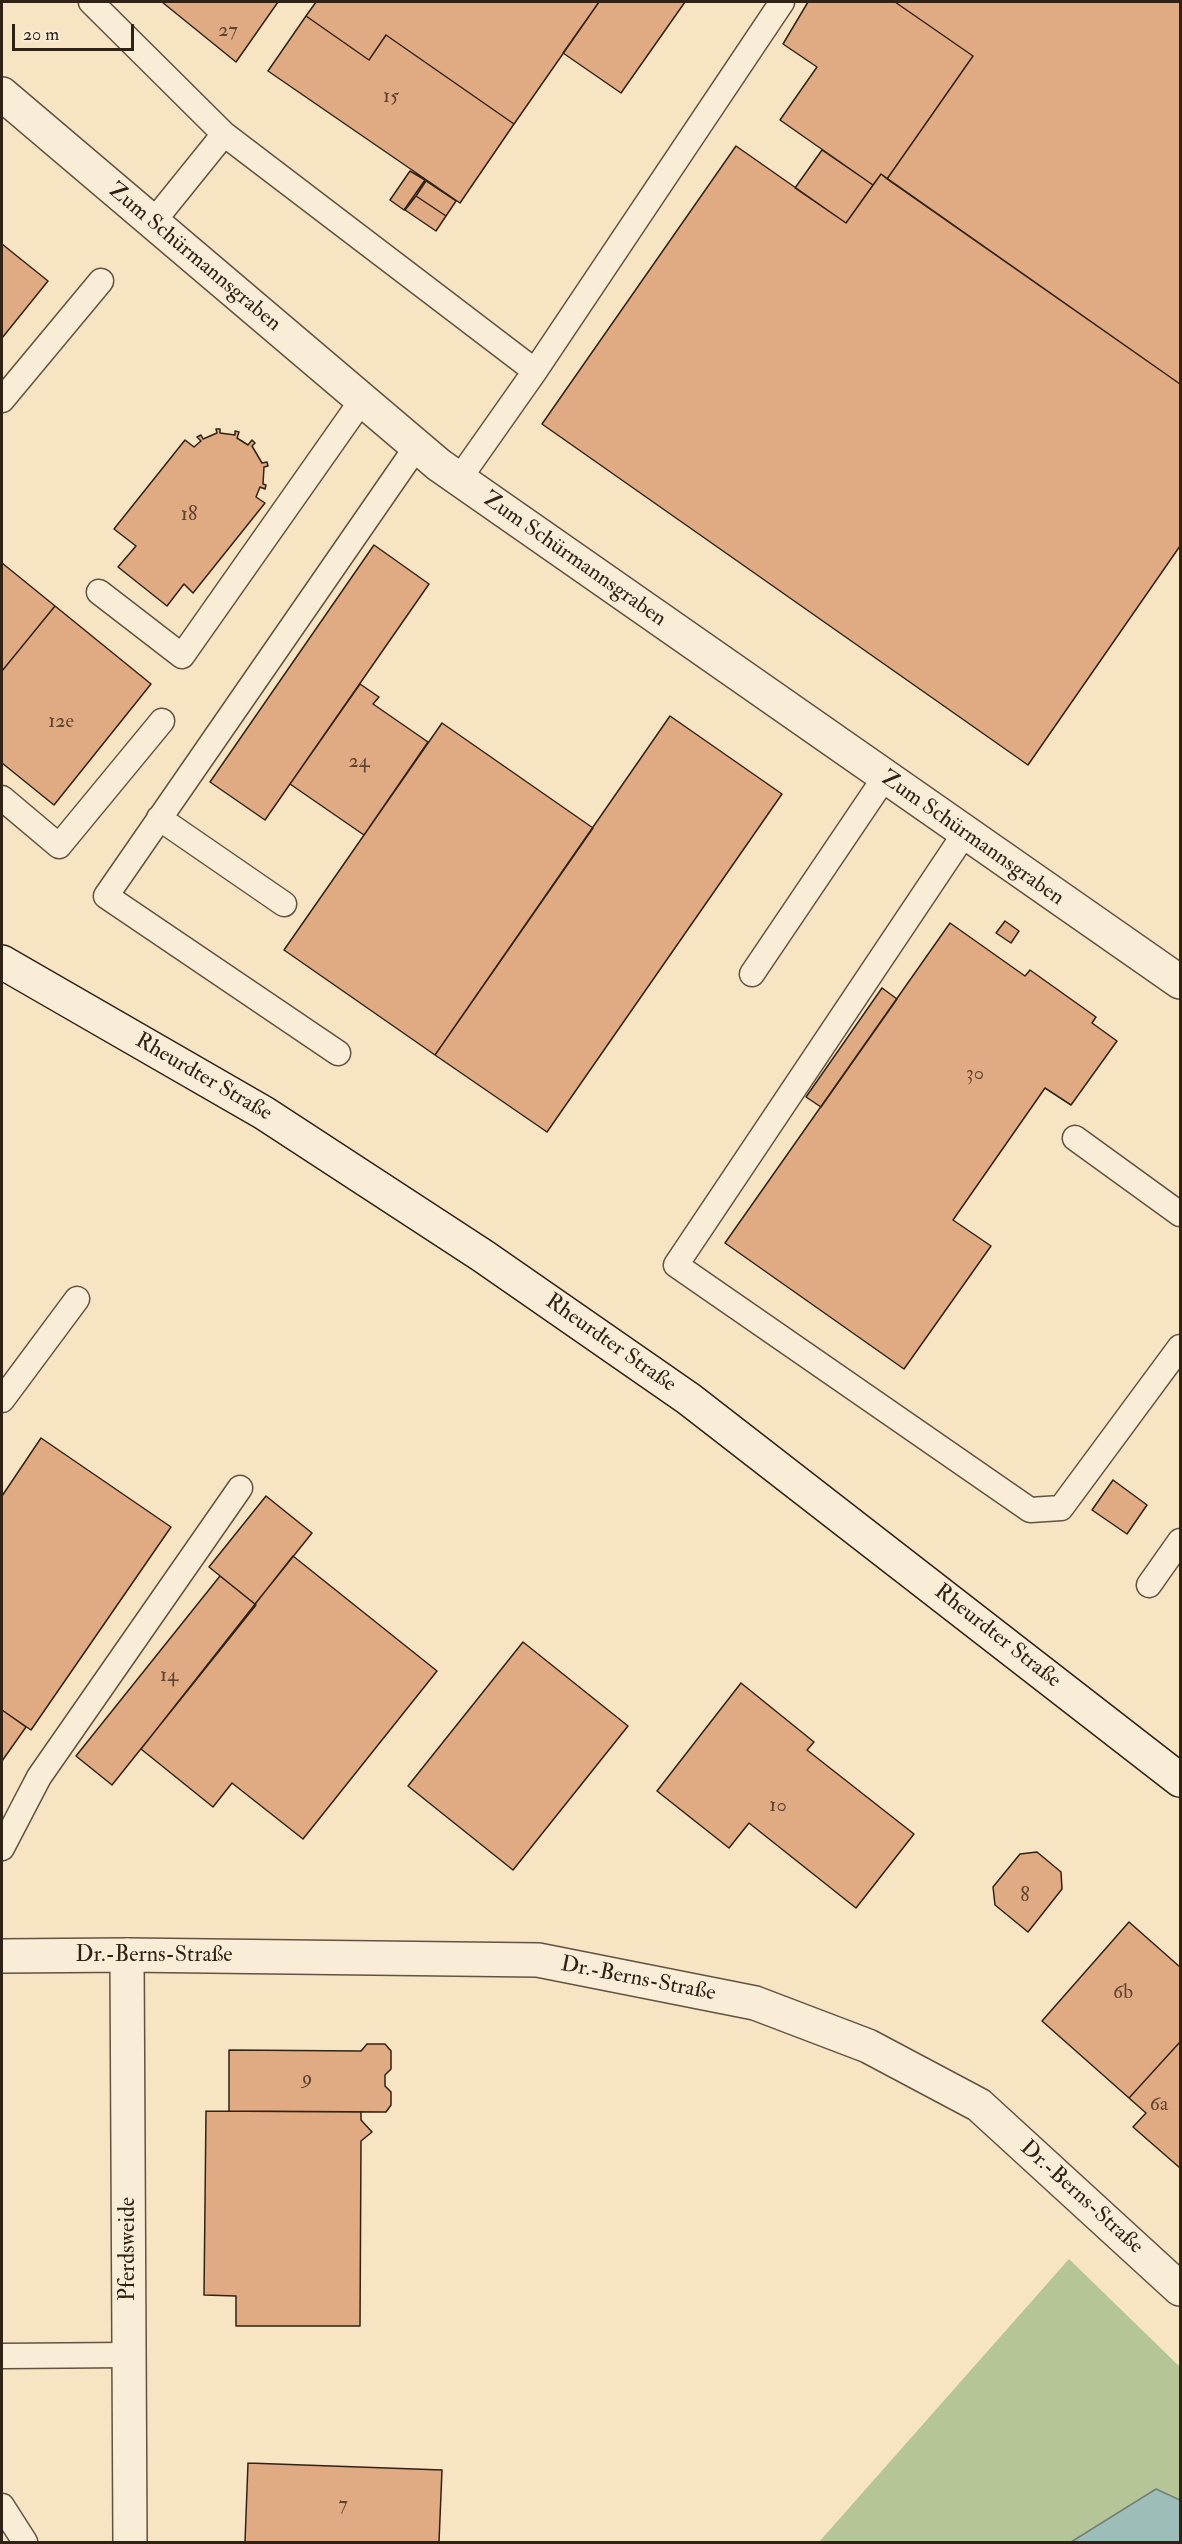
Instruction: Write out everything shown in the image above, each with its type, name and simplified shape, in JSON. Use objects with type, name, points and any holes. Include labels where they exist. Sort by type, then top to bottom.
[{"type":"street","name":"Zum Schürmannsgraben","points":[[2,94],[362,400],[459,479],[1180,982]]},
{"type":"street","name":"Rheurdter Straße","points":[[2,962],[264,1113],[483,1256],[689,1399],[1180,1780]]},
{"type":"street","name":"Dr.-Berns-Straße","points":[[2,1956],[127,1955],[538,1960],[755,2003],[868,2046],[979,2105],[1180,2289]]},
{"type":"street","name":"Pferdsweide","points":[[127,1955],[130,2542]]},
{"type":"lane","points":[[91,2],[224,135],[535,371]]},
{"type":"lane","points":[[459,479],[535,371],[782,2]]},
{"type":"lane","points":[[153,222],[224,135]]},
{"type":"lane","points":[[2,400],[101,281]]},
{"type":"lane","points":[[99,592],[182,656],[362,400]]},
{"type":"lane","points":[[338,1053],[106,896],[417,446]]},
{"type":"lane","points":[[2,798],[59,846],[162,721]]},
{"type":"lane","points":[[752,974],[885,777]]},
{"type":"lane","points":[[159,818],[284,904]]},
{"type":"lane","points":[[965,833],[676,1264],[771,1333],[1030,1510],[1061,1508],[1180,1347]]},
{"type":"lane","points":[[1076,1138],[1180,1214]]},
{"type":"lane","points":[[2,1400],[77,1299]]},
{"type":"lane","points":[[2,1848],[39,1777],[240,1488]]},
{"type":"lane","points":[[1149,1585],[1180,1540]]},
{"type":"lane","points":[[2,2356],[129,2355]]},
{"type":"lane","points":[[2,2506],[26,2542]]},
{"type":"green space","points":[[1069,2259],[1180,2367],[1180,2500],[1156,2489],[1071,2542],[819,2542]]},
{"type":"water","points":[[1156,2489],[1180,2500],[1180,2542],[1071,2542]]},
{"type":"building","points":[[162,2],[278,2],[236,62]]},
{"type":"building","points":[[316,2],[599,2],[514,124],[386,35],[369,60],[306,16]]},
{"type":"building","points":[[599,2],[685,2],[621,93],[563,53]]},
{"type":"building","points":[[808,2],[895,2],[973,56],[887,179],[881,174],[873,185],[780,120],[817,67],[783,44]]},
{"type":"building","points":[[895,2],[1180,2],[1180,384],[887,179],[973,56]]},
{"type":"building","points":[[306,16],[369,60],[386,35],[514,124],[460,203],[268,71]]},
{"type":"building","points":[[736,146],[846,223],[881,174],[1180,384],[1180,546],[1028,765],[542,424]]},
{"type":"building","points":[[822,150],[873,185],[846,223],[795,188]]},
{"type":"building","points":[[410,171],[425,180],[404,210],[390,200]]},
{"type":"building","points":[[426,181],[456,201],[446,216],[416,196]]},
{"type":"building","points":[[416,196],[446,216],[436,231],[405,210]]},
{"type":"building","points":[[2,244],[48,281],[2,338]]},
{"type":"building","points":[[216,429],[220,429],[220,433],[235,435],[235,431],[239,432],[237,438],[248,445],[252,440],[255,443],[252,446],[262,463],[267,462],[268,466],[264,467],[265,489],[260,487],[256,497],[265,503],[193,593],[184,584],[167,606],[118,567],[136,546],[114,529],[185,440],[194,447],[201,441],[197,437],[201,435],[203,439],[217,433]]},
{"type":"building","points":[[374,545],[429,584],[265,820],[210,782]]},
{"type":"building","points":[[2,563],[55,606],[2,671]]},
{"type":"building","points":[[55,606],[151,684],[54,805],[2,763],[2,671]]},
{"type":"building","points":[[360,684],[379,697],[373,704],[428,742],[364,835],[290,784]]},
{"type":"building","points":[[670,716],[782,794],[547,1132],[435,1055]]},
{"type":"building","points":[[442,723],[593,828],[435,1055],[284,950]]},
{"type":"building","points":[[1005,921],[1019,931],[1011,943],[996,933]]},
{"type":"building","points":[[950,923],[1025,976],[1030,970],[1096,1017],[1092,1023],[1117,1041],[1071,1105],[1045,1088],[953,1220],[991,1246],[904,1369],[725,1243]]},
{"type":"building","points":[[882,988],[897,999],[821,1107],[806,1097]]},
{"type":"building","points":[[41,1438],[171,1527],[31,1730],[2,1710],[2,1496]]},
{"type":"building","points":[[1113,1480],[1147,1505],[1127,1534],[1092,1510]]},
{"type":"building","points":[[266,1496],[312,1533],[255,1604],[209,1567]]},
{"type":"building","points":[[293,1556],[437,1671],[303,1839],[232,1783],[213,1807],[141,1749]]},
{"type":"building","points":[[220,1576],[256,1605],[112,1785],[76,1756]]},
{"type":"building","points":[[523,1642],[628,1726],[513,1870],[408,1786]]},
{"type":"building","points":[[741,1683],[814,1742],[807,1750],[914,1834],[856,1908],[749,1823],[729,1848],[657,1791]]},
{"type":"building","points":[[2,1710],[26,1727],[2,1761]]},
{"type":"building","points":[[1037,1852],[1061,1872],[1062,1889],[1028,1932],[995,1905],[993,1887],[1020,1854]]},
{"type":"building","points":[[1129,1922],[1180,1967],[1180,2042],[1129,2098],[1042,2021]]},
{"type":"building","points":[[1180,2042],[1180,2168],[1133,2127],[1146,2113],[1129,2098]]},
{"type":"building","points":[[367,2044],[385,2044],[391,2051],[391,2069],[385,2075],[385,2086],[391,2092],[391,2105],[386,2112],[229,2111],[229,2050],[361,2051]]},
{"type":"building","points":[[206,2111],[361,2112],[361,2120],[372,2132],[361,2141],[360,2326],[236,2326],[236,2296],[204,2295]]},
{"type":"building","points":[[248,2463],[442,2470],[439,2542],[245,2542]]}]
